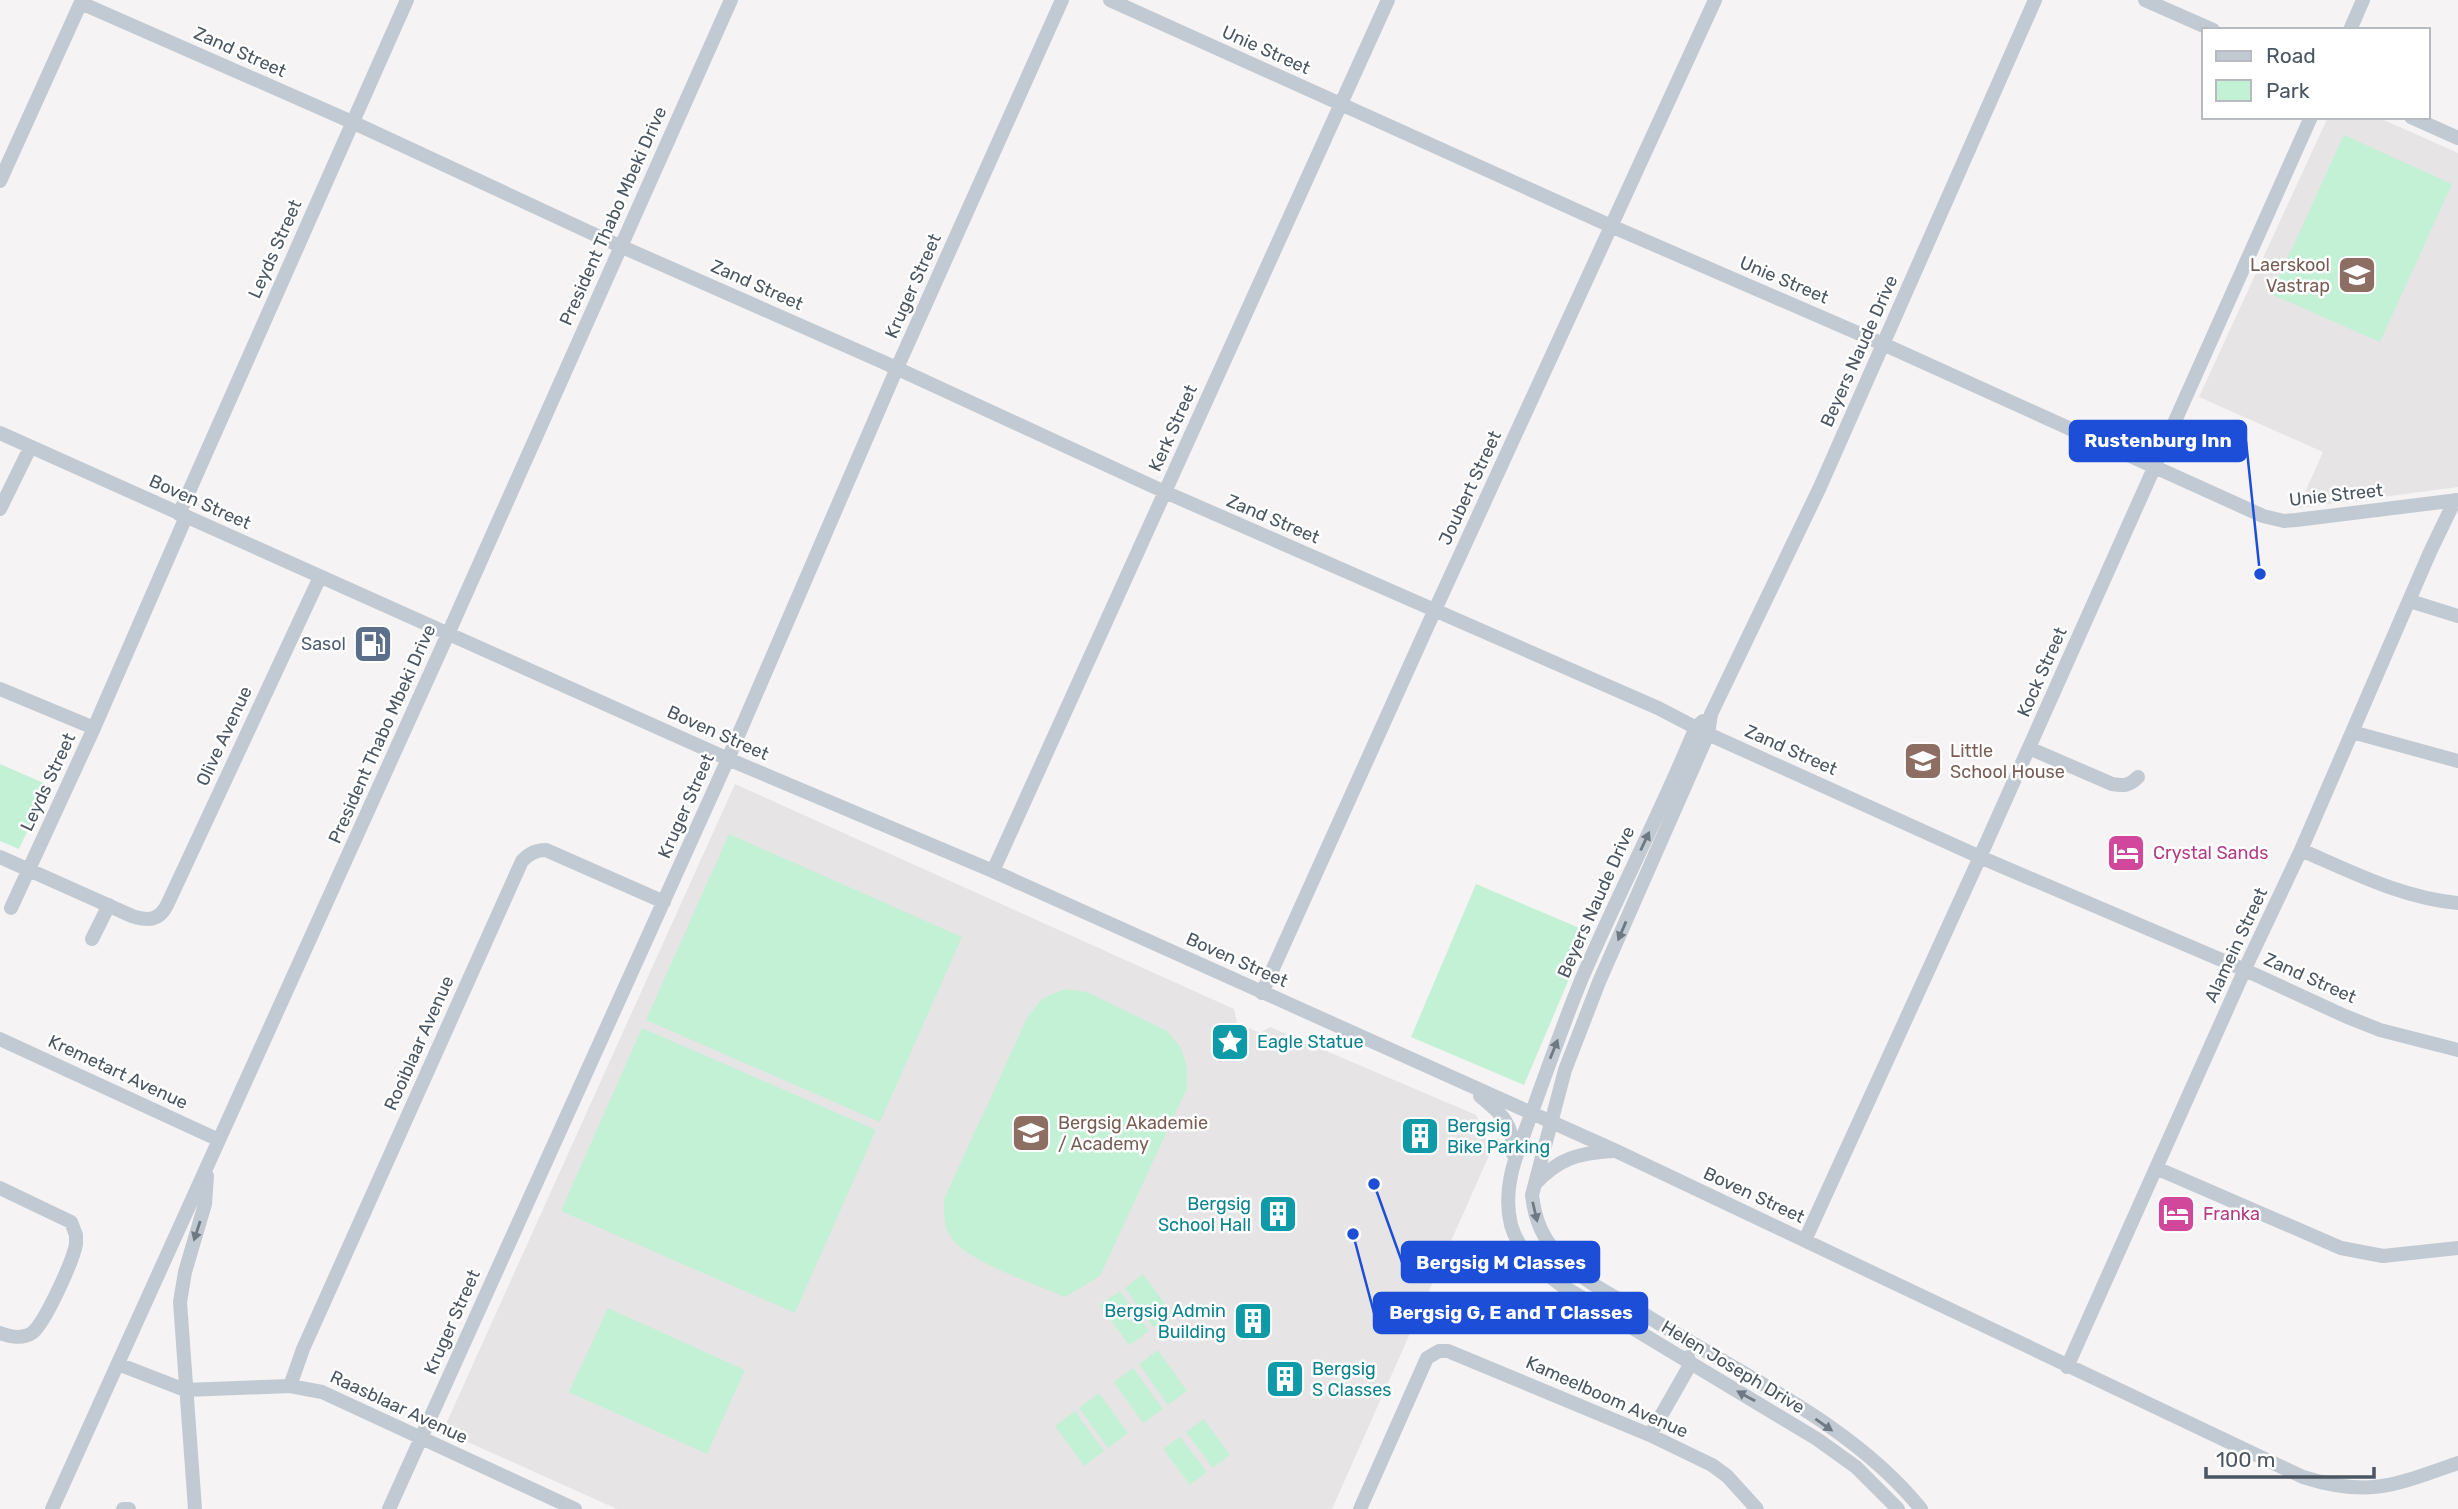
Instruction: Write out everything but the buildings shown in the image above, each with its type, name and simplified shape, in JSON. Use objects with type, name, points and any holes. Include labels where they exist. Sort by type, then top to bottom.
[{"type":"street","name":"Leyds Street","points":[[11,908],[94,729],[352,122],[407,0]]},
{"type":"street","name":"President Thabo Mbeki Drive","points":[[195,1509],[180,1302],[185,1272],[205,1204],[208,1165],[731,0]]},
{"type":"street","name":"Kruger Street","points":[[389,1509],[728,759],[897,368],[1062,0]]},
{"type":"street","name":"Unie Street","points":[[1110,0],[2263,516],[2284,521],[2457,500]]},
{"type":"street","name":"Kerk Street","points":[[993,871],[1388,0]]},
{"type":"street","name":"Joubert Street","points":[[1262,993],[1715,0]]},
{"type":"street","name":"Beyers Naude Drive","points":[[1531,1114],[1583,977],[1820,487],[2035,0]]},
{"type":"street","points":[[2145,0],[2208,28]]},
{"type":"street","points":[[2351,28],[2363,0]]},
{"type":"street","name":"Zand Street","points":[[81,2],[1980,857],[2380,1030],[2458,1049]]},
{"type":"street","points":[[0,181],[81,2]]},
{"type":"street","name":"Kock Street","points":[[1805,1240],[1980,857],[2310,119]]},
{"type":"street","points":[[2415,119],[2458,138]]},
{"type":"street","name":"Boven Street","points":[[0,433],[728,759],[993,871],[1614,1150],[2278,1466],[2331,1486],[2359,1489],[2390,1486],[2458,1463]]},
{"type":"street","points":[[0,509],[30,448]]},
{"type":"street","name":"Alamein Street","points":[[2067,1367],[2457,500]]},
{"type":"street","name":"Olive Avenue","points":[[109,905],[142,919],[153,920],[163,911],[320,577]]},
{"type":"street","points":[[2410,601],[2458,616]]},
{"type":"street","points":[[0,689],[94,729]]},
{"type":"street","name":"Beyers Naude Drive","points":[[1550,1122],[1565,1070],[1599,982],[1702,731]]},
{"type":"street","points":[[2352,732],[2458,761]]},
{"type":"street","points":[[2029,748],[2112,784],[2123,786],[2138,778]]},
{"type":"street","name":"Rooiblaar Avenue","points":[[290,1386],[303,1349],[522,861],[538,850],[546,850],[664,902]]},
{"type":"street","points":[[2301,850],[2396,890],[2437,901],[2458,903]]},
{"type":"street","points":[[0,857],[109,905],[92,939]]},
{"type":"street","name":"Kremetart Avenue","points":[[0,1039],[219,1140]]},
{"type":"street","points":[[1462,1082],[1506,1119],[1513,1142],[1513,1160]]},
{"type":"street","name":"Helen Joseph Drive","points":[[1531,1114],[1513,1160],[1508,1200],[1511,1226],[1536,1266],[1561,1285],[1690,1365],[1817,1439],[1856,1467],[1898,1509]]},
{"type":"street","name":"Helen Joseph Drive","points":[[1550,1122],[1532,1195],[1534,1214],[1544,1238],[1564,1262],[1682,1339],[1801,1408],[1864,1452],[1889,1474],[1921,1509]]},
{"type":"street","points":[[1533,1187],[1548,1170],[1564,1160],[1588,1153],[1614,1150]]},
{"type":"street","points":[[52,1509],[208,1165]]},
{"type":"street","points":[[2155,1168],[2341,1248],[2383,1256],[2458,1248]]},
{"type":"street","points":[[0,1188],[71,1222],[76,1235],[74,1253],[44,1318],[30,1334],[10,1337],[0,1333]]},
{"type":"street","points":[[1650,1436],[1690,1365],[1682,1339]]},
{"type":"street","name":"Kameelboom Avenue","points":[[1360,1509],[1427,1358],[1448,1351],[1712,1465],[1727,1476],[1757,1509]]},
{"type":"street","name":"Raasblaar Avenue","points":[[118,1364],[185,1390],[290,1386],[321,1392],[575,1509]]},
{"type":"street","points":[[123,1509],[130,1509]]},
{"type":"shaded area","name":"Laerskool Vastrap","points":[[2327,119],[2382,119],[2458,153],[2458,487],[2298,508],[2323,452],[2199,397]]},
{"type":"shaded area","name":"Bergsig Akademie / Academy","points":[[735,784],[1234,1009],[1237,1023],[1260,1033],[1270,1027],[1476,1115],[1491,1151],[1332,1509],[617,1509],[450,1434],[446,1424]]},
{"type":"green space","points":[[2344,135],[2452,184],[2380,342],[2271,294]]},
{"type":"green space","points":[[0,764],[48,785],[19,849],[0,841]]},
{"type":"green space","points":[[729,834],[962,937],[880,1122],[646,1020]]},
{"type":"green space","points":[[1476,884],[1589,932],[1524,1085],[1411,1037]]},
{"type":"green space","points":[[1065,989],[1087,992],[1167,1031],[1181,1048],[1187,1067],[1187,1088],[1100,1276],[1065,1297],[1005,1272],[962,1248],[947,1230],[944,1199],[1028,1016],[1043,998]]},
{"type":"green space","points":[[642,1028],[876,1130],[795,1313],[561,1211]]},
{"type":"green space","points":[[1143,1274],[1172,1313],[1153,1327],[1125,1288]]},
{"type":"green space","points":[[1120,1291],[1149,1331],[1129,1345],[1100,1305]]},
{"type":"green space","points":[[608,1308],[745,1370],[707,1454],[569,1392]]},
{"type":"green space","points":[[1158,1350],[1187,1391],[1168,1405],[1139,1364]]},
{"type":"green space","points":[[1133,1368],[1163,1409],[1143,1423],[1114,1382]]},
{"type":"green space","points":[[1099,1393],[1128,1433],[1108,1448],[1079,1408]]},
{"type":"green space","points":[[1075,1411],[1104,1451],[1084,1466],[1055,1426]]},
{"type":"green space","points":[[1204,1419],[1230,1455],[1213,1468],[1186,1432]]},
{"type":"green space","points":[[1180,1437],[1207,1472],[1190,1485],[1163,1449]]},
{"type":"place","name":"Laerskool Vastrap","points":[[2357,275]]},
{"type":"place","name":"Rustenburg Inn","points":[[2260,574]]},
{"type":"place","name":"Sasol","points":[[373,644]]},
{"type":"place","name":"Little School House","points":[[1923,761]]},
{"type":"place","name":"Crystal Sands","points":[[2126,853]]},
{"type":"place","name":"Eagle Statue","points":[[1230,1042]]},
{"type":"place","name":"Bergsig Akademie / Academy","points":[[1031,1133]]},
{"type":"place","name":"Bergsig Bike Parking","points":[[1420,1136]]},
{"type":"place","name":"Bergsig M Classes","points":[[1374,1184]]},
{"type":"place","name":"Bergsig School Hall","points":[[1278,1214]]},
{"type":"place","name":"Franka","points":[[2176,1214]]},
{"type":"place","name":"Bergsig G, E and T Classes","points":[[1353,1234]]},
{"type":"place","name":"Bergsig Admin Building","points":[[1253,1321]]},
{"type":"place","name":"Bergsig S Classes","points":[[1285,1379]]}]
